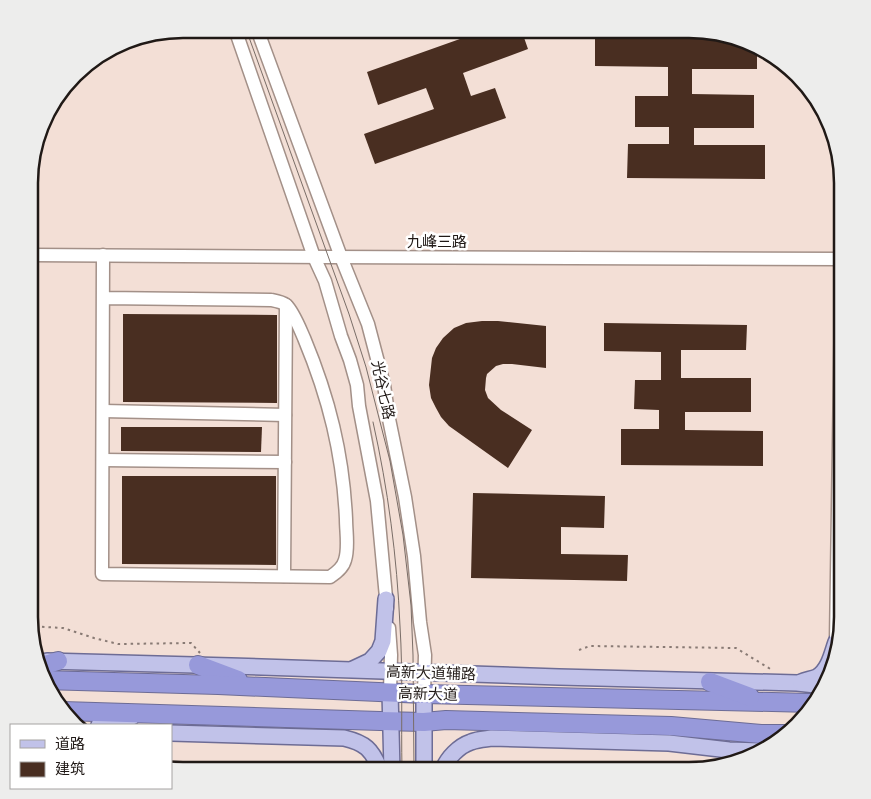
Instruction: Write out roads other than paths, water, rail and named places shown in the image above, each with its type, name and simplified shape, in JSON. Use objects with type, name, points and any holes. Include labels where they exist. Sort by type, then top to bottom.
[{"type":"highway","points":[[46,665],[58,661]]},
{"type":"highway","points":[[205,665],[254,686]]},
{"type":"highway","name":"高新大道","points":[[53,680],[254,686],[424,694],[805,703]]},
{"type":"highway","points":[[710,682],[762,702]]},
{"type":"highway","points":[[534,697],[534,722]]},
{"type":"highway","name":"高新大道","points":[[73,711],[301,719],[424,722],[446,720],[672,726],[773,734]]},
{"type":"main road","points":[[350,670],[370,661],[380,651],[383,641],[386,599]]},
{"type":"main road","name":"高新大道辅路","points":[[45,661],[816,685]]},
{"type":"main road","points":[[797,683],[816,677],[822,672]]},
{"type":"main road","name":"光谷七路","points":[[390,692],[392,762]]},
{"type":"main road","name":"光谷七路","points":[[424,694],[424,762]]},
{"type":"main road","points":[[104,724],[142,714]]},
{"type":"main road","points":[[301,719],[336,727],[368,749],[376,762]]},
{"type":"main road","points":[[172,733],[344,738],[357,741]]},
{"type":"main road","points":[[446,761],[459,748],[472,741],[492,738],[669,743],[743,750]]},
{"type":"street","name":"光谷七路","points":[[237,38],[314,257],[325,281],[356,385],[377,501],[391,655],[390,692]]},
{"type":"street","name":"光谷七路","points":[[260,38],[341,258],[368,324],[384,385],[414,556],[425,655],[424,694]]},
{"type":"street","name":"九峰三路","points":[[38,255],[833,259]]},
{"type":"street","points":[[103,256],[102,574],[330,577],[338,571],[345,562],[347,548],[344,490],[338,446],[326,398],[314,362],[298,323],[286,305],[271,300],[103,298]]},
{"type":"street","points":[[284,576],[286,305]]},
{"type":"street","points":[[103,411],[285,415]]},
{"type":"street","points":[[102,460],[285,462]]},
{"type":"tram line","points":[[249,38],[349,314],[366,367],[390,461],[403,535],[411,605],[414,762]]},
{"type":"tram line","points":[[373,422],[391,523],[397,574],[401,662],[402,762]]}]
